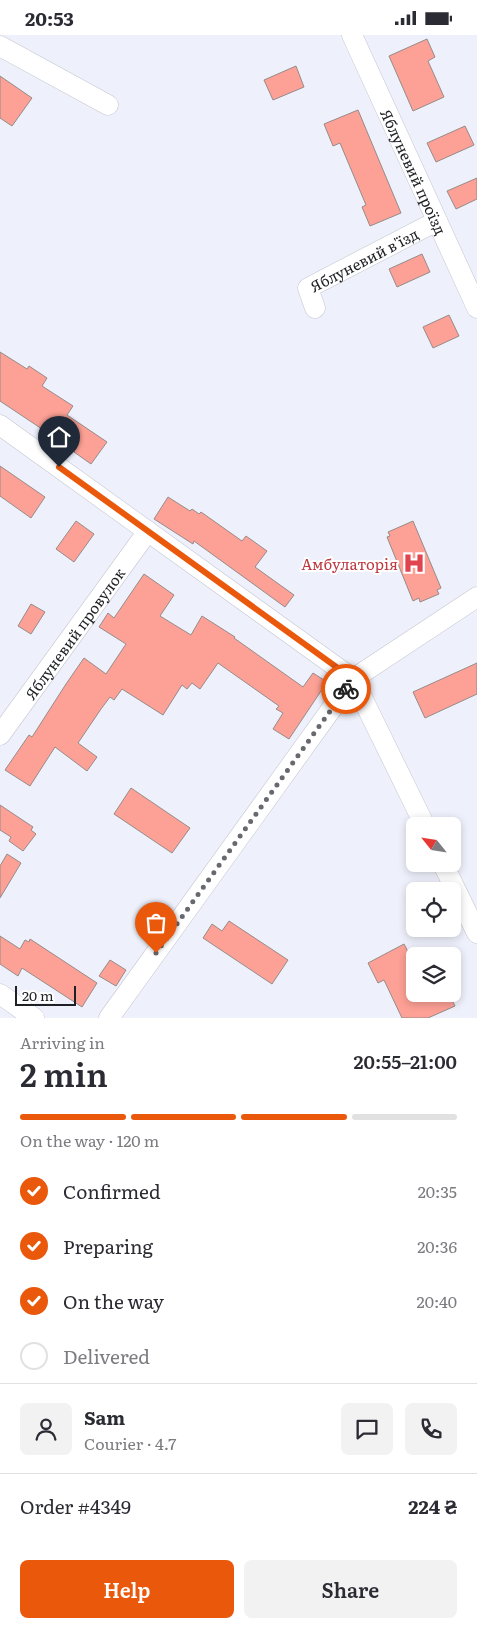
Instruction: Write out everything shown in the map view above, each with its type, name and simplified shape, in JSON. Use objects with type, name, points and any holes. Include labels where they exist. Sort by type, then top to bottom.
[{"type":"street","name":"Яблуневий проїзд","points":[[352,35],[477,307]]},
{"type":"street","points":[[0,46],[108,105]]},
{"type":"street","name":"Яблуневий в'їзд","points":[[315,308],[308,289],[438,221]]},
{"type":"street","points":[[0,425],[353,679],[421,817]]},
{"type":"street","name":"Яблуневий провулок","points":[[0,735],[148,531]]},
{"type":"street","points":[[110,1018],[353,679],[477,597]]},
{"type":"street","points":[[447,873],[477,933]]},
{"type":"street","points":[[0,994],[34,1018]]},
{"type":"building","points":[[427,39],[435,57],[428,61],[444,97],[413,111],[389,56]]},
{"type":"building","points":[[296,66],[304,87],[273,100],[264,80]]},
{"type":"building","points":[[0,76],[32,98],[12,126],[0,118]]},
{"type":"building","points":[[358,110],[401,213],[370,226],[362,207],[366,205],[340,143],[333,146],[324,124]]},
{"type":"building","points":[[465,126],[474,145],[436,162],[427,143]]},
{"type":"building","points":[[477,178],[477,199],[456,209],[447,191]]},
{"type":"building","points":[[422,254],[430,272],[397,287],[389,269]]},
{"type":"building","points":[[449,315],[459,336],[433,348],[423,327]]},
{"type":"building","points":[[0,352],[27,369],[29,366],[47,378],[42,386],[73,406],[67,415],[107,442],[91,464],[75,451],[0,401]]},
{"type":"building","points":[[0,466],[45,497],[31,518],[0,496]]},
{"type":"building","points":[[168,497],[190,511],[192,509],[199,514],[201,512],[242,541],[246,536],[267,551],[255,567],[294,595],[285,607],[194,541],[193,544],[154,519]]},
{"type":"building","points":[[76,521],[94,534],[74,562],[56,549]]},
{"type":"building","name":"Амбулаторія","points":[[413,521],[441,588],[437,590],[439,594],[420,602],[419,598],[413,601],[387,537],[390,536],[388,532]]},
{"type":"building","points":[[144,574],[174,595],[160,616],[191,635],[202,616],[235,637],[303,687],[313,673],[327,682],[289,739],[273,729],[283,713],[276,709],[279,706],[218,663],[200,689],[192,683],[187,689],[182,685],[163,715],[122,689],[114,700],[110,697],[78,743],[97,757],[87,771],[55,747],[30,786],[5,770],[29,735],[32,737],[84,658],[106,674],[126,644],[99,627],[108,613],[114,618]]},
{"type":"building","points":[[31,604],[45,612],[31,634],[18,626]]},
{"type":"building","points":[[477,663],[477,694],[425,718],[413,692]]},
{"type":"building","points":[[131,788],[190,828],[172,853],[114,814]]},
{"type":"building","points":[[0,805],[33,827],[31,830],[36,834],[23,851],[9,841],[11,837],[0,830]]},
{"type":"building","points":[[7,854],[21,863],[0,898],[0,866]]},
{"type":"building","points":[[229,921],[288,960],[272,984],[203,938],[212,924],[222,931]]},
{"type":"building","points":[[0,936],[20,949],[25,940],[29,942],[30,939],[97,983],[82,1007],[22,968],[18,976],[0,964]]},
{"type":"building","points":[[404,944],[406,948],[406,1002],[453,1002],[455,1006],[428,1018],[402,1018],[384,980],[378,983],[368,963]]},
{"type":"building","points":[[110,960],[126,970],[116,986],[99,976]]},
{"type":"way so far","points":[[156,953],[346,689]]},
{"type":"place","name":"Амбулаторія","points":[[414,563]]},
{"type":"route","points":[[59,467],[353,679],[346,689]]}]
